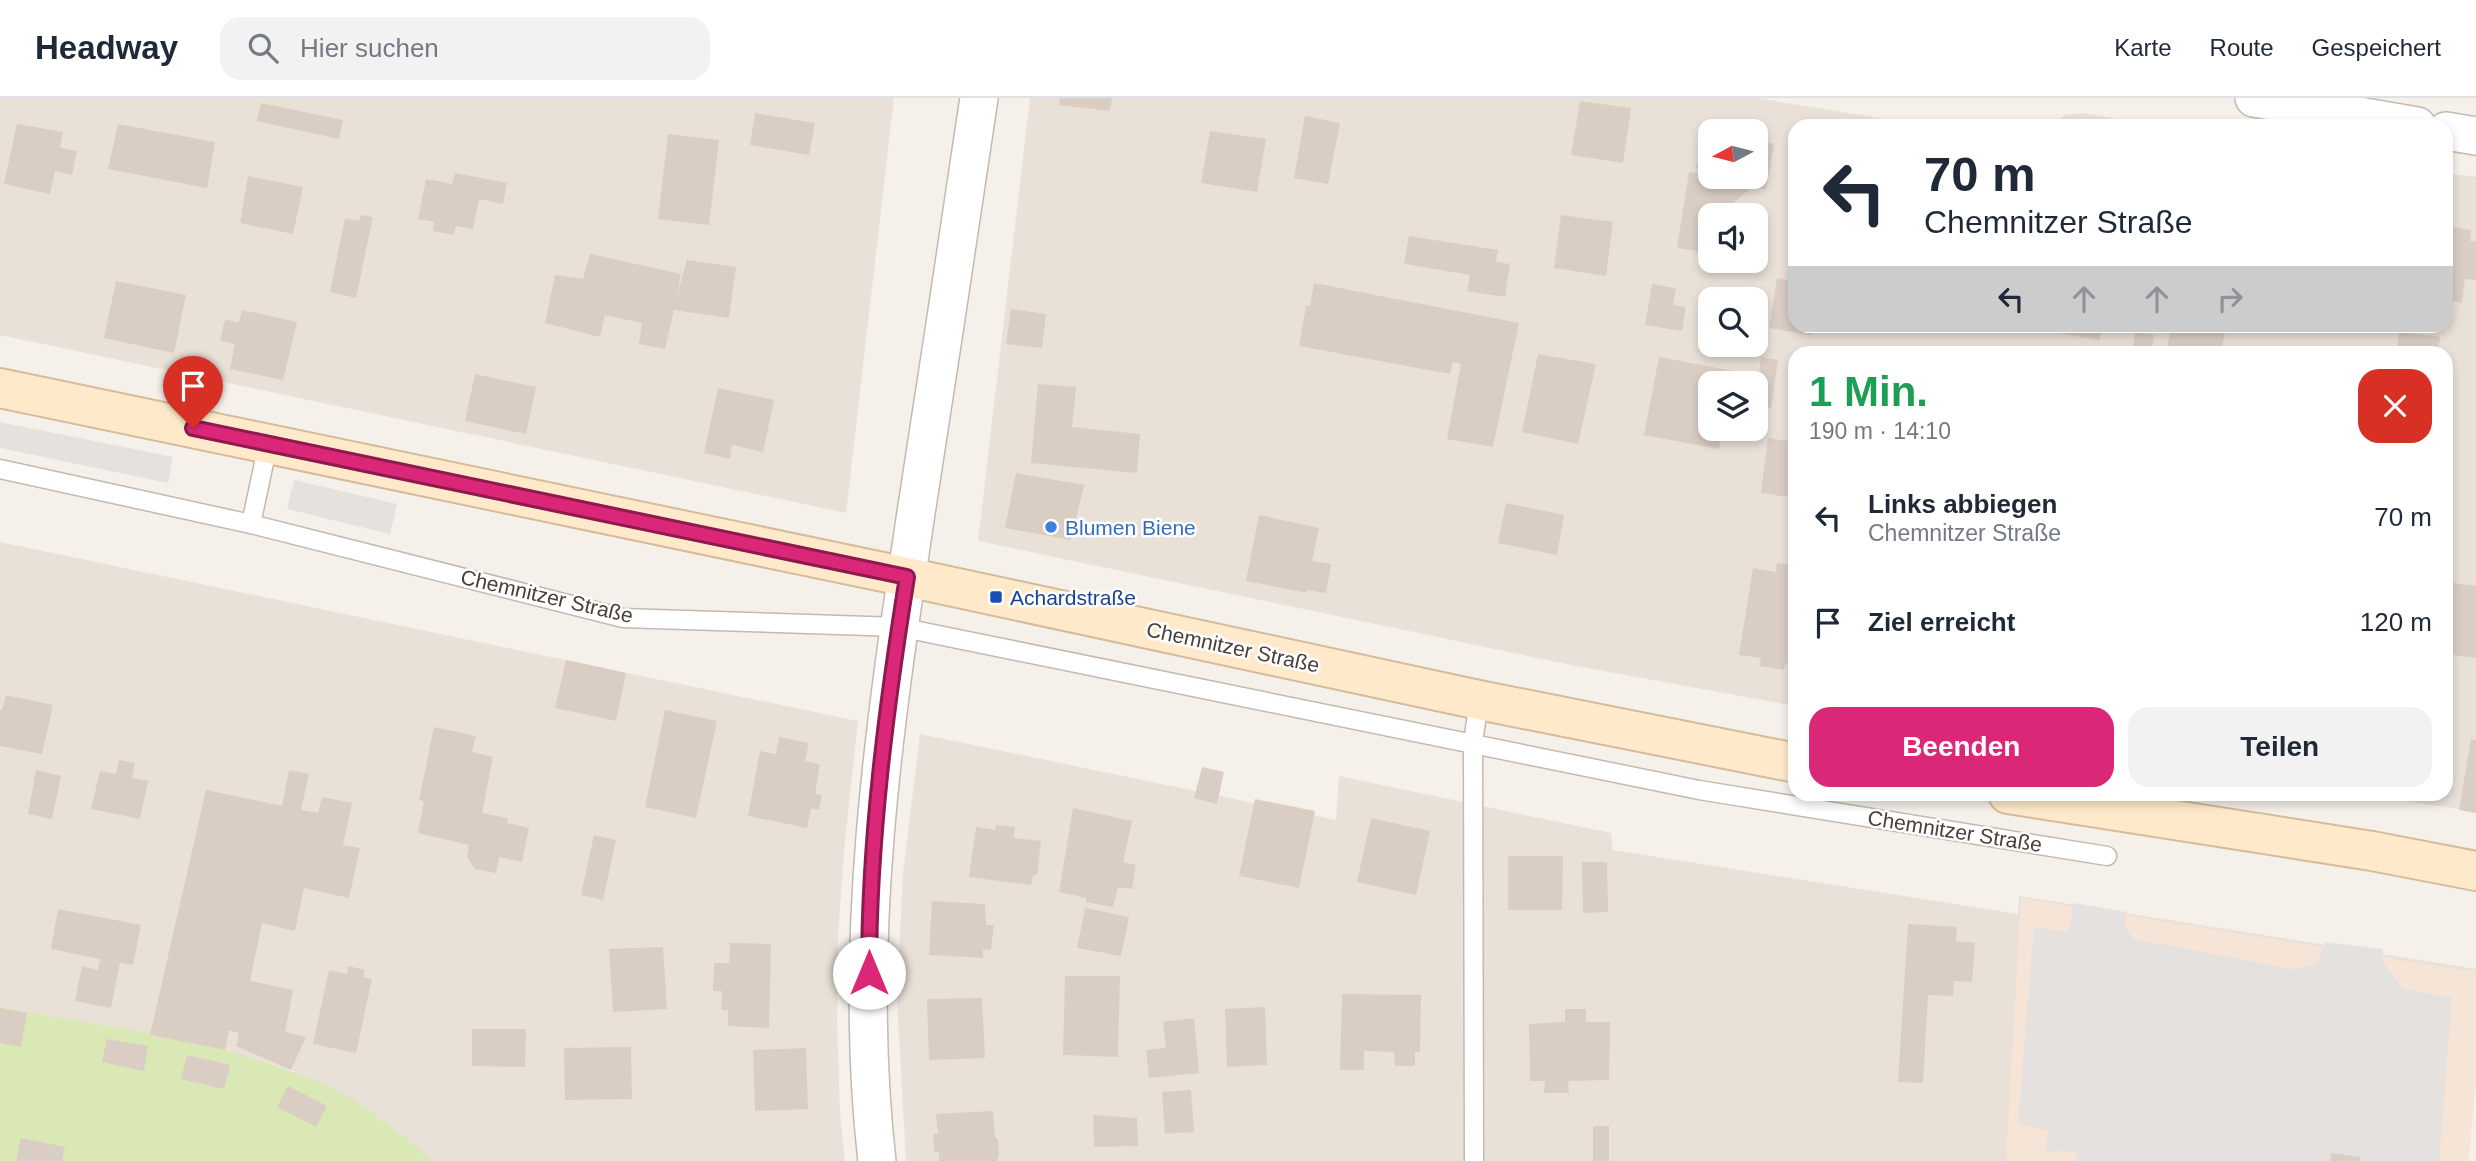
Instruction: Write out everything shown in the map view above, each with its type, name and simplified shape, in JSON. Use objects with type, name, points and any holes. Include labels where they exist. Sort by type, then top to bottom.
[{"type":"main road","name":"Chemnitzer Straße","points":[[0,388],[907,577],[1479,700],[1788,762]]},
{"type":"main road","points":[[2052,801],[2476,871]]},
{"type":"street","points":[[877,1161],[868,1023],[869,898],[880,773],[899,627],[979,98]]},
{"type":"street","points":[[2254,98],[2376,119]]},
{"type":"street","points":[[2453,132],[2476,136]]},
{"type":"lane","points":[[251,524],[268,444]]},
{"type":"lane","name":"Chemnitzer Straße","points":[[0,469],[251,524],[623,618],[899,627],[1699,790],[2107,856]]},
{"type":"lane","points":[[1474,1161],[1473,743],[1479,700]]},
{"type":"shaded area","points":[[0,98],[894,98],[846,513],[0,335]]},
{"type":"shaded area","points":[[1030,98],[1757,98],[1885,119],[1788,119],[1788,333],[2453,333],[2453,174],[2476,177],[2476,812],[2407,801],[2453,801],[2453,346],[1788,346],[1788,705],[1571,665],[978,541]]},
{"type":"shaded area","points":[[2082,113],[2118,119],[2060,119],[2065,115]]},
{"type":"shaded area","points":[[0,422],[173,457],[168,483],[0,448]]},
{"type":"shaded area","points":[[294,480],[397,504],[390,534],[287,509]]},
{"type":"shaded area","points":[[0,542],[858,721],[838,937],[837,1021],[840,1112],[845,1161],[433,1161],[378,1116],[340,1093],[291,1070],[225,1050],[0,1007]]},
{"type":"shaded area","points":[[920,734],[1336,820],[1339,776],[1611,833],[1613,850],[2018,914],[2019,896],[2476,969],[2476,1071],[2468,1161],[906,1161],[897,999],[903,873]]},
{"type":"shaded area","points":[[2021,898],[2476,972],[2476,1078],[2469,1161],[2006,1161]]},
{"type":"shaded area","points":[[2074,903],[2126,912],[2124,926],[2134,939],[2290,969],[2316,965],[2326,942],[2383,949],[2383,962],[2403,989],[2452,998],[2439,1161],[2076,1161],[2076,1152],[2046,1151],[2048,1130],[2018,1124],[2034,927],[2068,932]]},
{"type":"green space","points":[[0,1007],[173,1038],[258,1060],[299,1074],[364,1107],[433,1161],[0,1161]]},
{"type":"building","points":[[1060,98],[1112,98],[1110,111],[1059,105]]},
{"type":"building","points":[[1580,101],[1631,108],[1623,163],[1571,155]]},
{"type":"building","points":[[261,103],[343,120],[339,139],[257,121]]},
{"type":"building","points":[[755,113],[815,123],[809,155],[750,145]]},
{"type":"building","points":[[1305,116],[1340,123],[1328,184],[1294,178]]},
{"type":"building","points":[[17,124],[63,132],[60,148],[77,151],[72,175],[55,171],[50,194],[4,184]]},
{"type":"building","points":[[118,124],[215,142],[207,188],[108,169]]},
{"type":"building","points":[[1210,131],[1266,139],[1257,192],[1201,183]]},
{"type":"building","points":[[668,134],[719,140],[709,225],[658,219]]},
{"type":"building","points":[[1768,143],[1774,144],[1768,178]]},
{"type":"building","points":[[1689,172],[1698,173],[1698,189],[1750,189],[1733,203],[1698,203],[1698,251],[1677,248]]},
{"type":"building","points":[[455,173],[507,183],[503,204],[479,199],[473,229],[456,226],[454,235],[433,231],[434,222],[418,219],[426,179],[452,184]]},
{"type":"building","points":[[248,176],[303,187],[293,234],[240,223]]},
{"type":"building","points":[[361,215],[373,217],[356,298],[330,292],[345,218],[359,221]]},
{"type":"building","points":[[1561,215],[1613,222],[1606,276],[1554,268]]},
{"type":"building","points":[[2453,227],[2471,230],[2470,241],[2476,242],[2476,280],[2465,279],[2462,303],[2453,301]]},
{"type":"building","points":[[1409,236],[1498,250],[1496,262],[1510,264],[1505,297],[1467,291],[1470,275],[1404,264]]},
{"type":"building","points":[[590,254],[681,274],[677,296],[687,260],[736,267],[729,318],[674,310],[665,349],[639,344],[642,323],[605,315],[600,337],[545,323],[555,275],[583,279]]},
{"type":"building","points":[[1777,278],[1788,280],[1788,331],[1769,328]]},
{"type":"building","points":[[116,281],[186,295],[174,353],[104,338]]},
{"type":"building","points":[[1314,283],[1519,323],[1493,447],[1447,439],[1461,364],[1453,362],[1450,374],[1299,346],[1306,306],[1310,306]]},
{"type":"building","points":[[1652,284],[1676,288],[1673,305],[1686,307],[1682,331],[1645,325]]},
{"type":"building","points":[[1011,309],[1046,314],[1042,348],[1006,344]]},
{"type":"building","points":[[242,310],[297,322],[283,380],[230,369],[235,344],[220,341],[225,319],[239,323]]},
{"type":"building","points":[[2056,333],[2101,333],[2100,340]]},
{"type":"building","points":[[2135,333],[2154,335],[2152,346],[2133,346]]},
{"type":"building","points":[[2170,333],[2225,333],[2222,346],[2167,346]]},
{"type":"building","points":[[2399,333],[2440,337],[2439,346],[2397,346]]},
{"type":"building","points":[[1538,354],[1596,364],[1578,444],[1522,432]]},
{"type":"building","points":[[1659,357],[1734,371],[1698,371],[1698,441],[1720,441],[1719,449],[1644,435]]},
{"type":"building","points":[[1761,357],[1778,360],[1771,408],[1768,408],[1768,371],[1759,371]]},
{"type":"building","points":[[475,374],[536,387],[526,434],[465,421]]},
{"type":"building","points":[[1038,384],[1076,387],[1072,427],[1140,434],[1137,473],[1031,463]]},
{"type":"building","points":[[718,388],[774,400],[763,452],[732,445],[730,459],[704,453]]},
{"type":"building","points":[[1768,438],[1788,441],[1788,497],[1761,493]]},
{"type":"building","points":[[1016,473],[1084,485],[1071,540],[1005,528]]},
{"type":"building","points":[[1506,503],[1564,515],[1557,555],[1498,543]]},
{"type":"building","points":[[1259,515],[1319,528],[1312,561],[1331,564],[1326,593],[1307,590],[1307,593],[1246,581]]},
{"type":"building","points":[[1777,563],[1788,565],[1788,663],[1784,670],[1759,666],[1761,658],[1739,655],[1753,568],[1776,572]]},
{"type":"building","points":[[2453,583],[2476,586],[2476,658],[2453,655]]},
{"type":"building","points":[[566,660],[626,673],[616,721],[555,708]]},
{"type":"building","points":[[6,695],[53,705],[42,754],[0,746],[0,710]]},
{"type":"building","points":[[665,710],[717,721],[696,818],[645,807]]},
{"type":"building","points":[[434,727],[476,736],[472,752],[493,757],[482,813],[508,818],[507,823],[529,828],[522,862],[499,857],[496,873],[475,869],[467,857],[469,845],[418,833],[424,801],[419,800]]},
{"type":"building","points":[[779,737],[809,743],[805,761],[820,764],[815,794],[822,795],[819,810],[811,808],[807,828],[748,816],[760,751],[776,754]]},
{"type":"building","points":[[2471,739],[2476,740],[2476,813],[2459,810]]},
{"type":"building","points":[[119,760],[135,763],[132,778],[148,781],[140,819],[91,809],[100,771],[116,774]]},
{"type":"building","points":[[1202,767],[1224,772],[1217,804],[1194,798]]},
{"type":"building","points":[[36,770],[61,776],[52,819],[28,814]]},
{"type":"building","points":[[289,770],[309,774],[301,810],[318,813],[322,797],[352,803],[343,845],[360,848],[349,898],[304,888],[295,931],[262,923],[250,981],[293,990],[285,1032],[306,1037],[291,1070],[236,1046],[239,1033],[229,1030],[225,1050],[150,1035],[206,790],[282,806]]},
{"type":"building","points":[[1255,799],[1315,811],[1299,888],[1239,876]]},
{"type":"building","points":[[1073,808],[1132,821],[1123,862],[1136,865],[1132,889],[1118,887],[1113,907],[1086,902],[1087,898],[1059,892]]},
{"type":"building","points":[[1371,818],[1430,831],[1416,895],[1357,882]]},
{"type":"building","points":[[996,825],[1015,827],[1014,838],[1041,841],[1037,875],[1033,875],[1031,885],[969,877],[976,827],[995,830]]},
{"type":"building","points":[[594,835],[616,840],[603,900],[581,895]]},
{"type":"building","points":[[1508,856],[1563,856],[1562,910],[1508,910]]},
{"type":"building","points":[[1582,862],[1607,862],[1608,912],[1583,913]]},
{"type":"building","points":[[932,901],[985,904],[986,925],[994,925],[991,950],[983,949],[983,958],[929,955]]},
{"type":"building","points":[[1085,908],[1129,917],[1121,956],[1077,948]]},
{"type":"building","points":[[58,909],[141,925],[133,965],[120,963],[111,1008],[75,1001],[82,966],[98,970],[100,959],[51,949]]},
{"type":"building","points":[[1908,924],[1957,927],[1956,941],[1975,943],[1972,982],[1954,981],[1953,996],[1928,995],[1923,1083],[1898,1082]]},
{"type":"building","points":[[730,943],[771,944],[769,1028],[728,1026],[728,1010],[721,1010],[722,991],[713,991],[714,963],[729,963]]},
{"type":"building","points":[[663,947],[667,1009],[613,1012],[609,949]]},
{"type":"building","points":[[348,966],[365,970],[363,977],[372,979],[356,1053],[313,1044],[329,970],[347,974]]},
{"type":"building","points":[[1065,976],[1120,976],[1118,1057],[1063,1055]]},
{"type":"building","points":[[1342,994],[1421,995],[1420,1052],[1415,1052],[1415,1066],[1395,1066],[1394,1052],[1364,1051],[1364,1070],[1340,1070]]},
{"type":"building","points":[[982,998],[985,1058],[929,1060],[927,999]]},
{"type":"building","points":[[1265,1007],[1267,1065],[1227,1067],[1225,1009]]},
{"type":"building","points":[[0,1008],[27,1013],[21,1047],[0,1043]]},
{"type":"building","points":[[1565,1009],[1586,1009],[1586,1022],[1610,1022],[1609,1080],[1568,1081],[1569,1093],[1544,1093],[1545,1081],[1530,1081],[1529,1024],[1565,1022]]},
{"type":"building","points":[[1194,1018],[1199,1073],[1149,1078],[1146,1050],[1166,1048],[1163,1022]]},
{"type":"building","points":[[472,1029],[526,1029],[525,1067],[472,1066]]},
{"type":"building","points":[[107,1039],[148,1046],[144,1071],[102,1062]]},
{"type":"building","points":[[631,1047],[632,1099],[565,1100],[564,1048]]},
{"type":"building","points":[[806,1048],[808,1109],[755,1111],[753,1050]]},
{"type":"building","points":[[187,1055],[230,1065],[224,1089],[181,1079]]},
{"type":"building","points":[[288,1086],[327,1106],[316,1127],[277,1107]]},
{"type":"building","points":[[1191,1090],[1194,1132],[1165,1134],[1162,1092]]},
{"type":"building","points":[[993,1111],[995,1137],[998,1140],[997,1161],[939,1161],[939,1152],[934,1152],[933,1134],[938,1134],[936,1114]]},
{"type":"building","points":[[1093,1115],[1137,1118],[1138,1146],[1094,1147]]},
{"type":"building","points":[[1593,1126],[1609,1126],[1609,1161],[1593,1161]]},
{"type":"building","points":[[21,1138],[65,1147],[62,1161],[16,1161]]},
{"type":"building","points":[[2331,1153],[2360,1157],[2360,1161],[2330,1161]]},
{"type":"place","name":"Blumen Biene","points":[[1051,527]]},
{"type":"place","name":"Achardstraße","points":[[996,597]]},
{"type":"route","points":[[193,428],[907,577],[880,773],[869,898],[869,973]]}]
